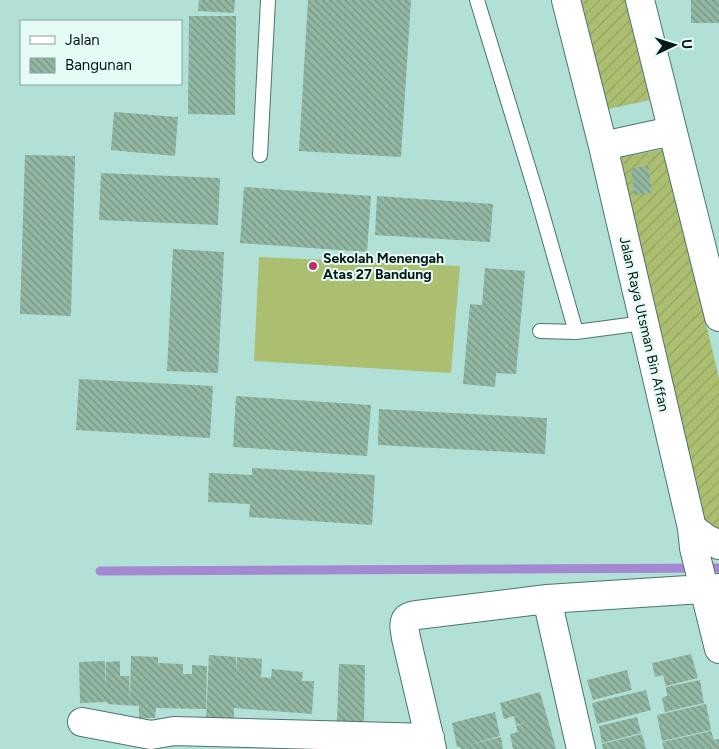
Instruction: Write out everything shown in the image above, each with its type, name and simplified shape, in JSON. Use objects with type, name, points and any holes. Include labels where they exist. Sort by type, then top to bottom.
[{"type":"street","name":"Jalan Raya Utsman Bin Affan","points":[[566,0],[603,146],[644,323],[702,540],[719,649]]},
{"type":"street","points":[[640,0],[719,317]]},
{"type":"street","points":[[603,146],[672,131]]},
{"type":"street","points":[[82,722],[151,742],[174,731],[345,743],[431,744],[406,638],[405,620],[417,615],[546,599],[708,584]]},
{"type":"street","points":[[546,599],[581,749]]},
{"type":"lane","points":[[260,155],[268,0]]},
{"type":"lane","points":[[477,0],[538,199],[576,332]]},
{"type":"lane","points":[[540,331],[576,332],[644,323]]},
{"type":"green space","points":[[581,0],[627,0],[650,100],[608,109]]},
{"type":"green space","points":[[664,149],[719,378],[719,533],[705,523],[618,158]]},
{"type":"green space","points":[[259,257],[460,266],[451,373],[254,361]]},
{"type":"building","points":[[199,0],[235,0],[234,13],[198,11]]},
{"type":"building","points":[[308,0],[411,0],[401,157],[299,151]]},
{"type":"building","points":[[691,0],[719,0],[719,23],[691,23]]},
{"type":"building","points":[[189,16],[236,16],[235,115],[188,114]]},
{"type":"building","points":[[114,112],[178,117],[175,156],[111,150]]},
{"type":"building","points":[[25,155],[75,156],[71,316],[20,314]]},
{"type":"building","points":[[648,166],[652,193],[634,195],[631,168]]},
{"type":"building","points":[[101,173],[220,178],[218,225],[99,220]]},
{"type":"building","points":[[244,187],[371,196],[367,252],[240,243]]},
{"type":"building","points":[[377,196],[493,204],[490,242],[375,235]]},
{"type":"building","points":[[173,249],[224,252],[218,373],[167,371]]},
{"type":"building","points":[[485,268],[525,271],[516,374],[496,373],[495,387],[463,384],[470,304],[482,305]]},
{"type":"building","points":[[79,379],[213,386],[210,438],[76,430]]},
{"type":"building","points":[[236,396],[371,405],[367,456],[233,447]]},
{"type":"building","points":[[379,409],[547,418],[545,454],[378,445]]},
{"type":"building","points":[[252,468],[375,475],[372,525],[249,517],[250,504],[208,502],[209,473],[252,475]]},
{"type":"building","points":[[691,654],[698,678],[666,686],[663,675],[655,677],[652,663]]},
{"type":"building","points":[[209,655],[236,657],[236,675],[237,657],[262,659],[261,677],[271,678],[272,669],[303,672],[302,681],[314,681],[312,714],[234,708],[234,720],[206,719]]},
{"type":"building","points":[[131,656],[158,657],[158,663],[183,664],[183,674],[192,674],[192,665],[207,666],[206,709],[156,708],[155,718],[139,718],[139,706],[108,704],[107,702],[80,703],[79,662],[105,661],[106,690],[106,662],[120,661],[120,676],[129,676],[130,700]]},
{"type":"building","points":[[339,664],[365,665],[364,723],[337,722]]},
{"type":"building","points":[[627,670],[632,690],[593,700],[587,680]]},
{"type":"building","points":[[700,680],[704,703],[665,712],[662,698],[667,696],[666,687]]},
{"type":"building","points":[[646,690],[651,710],[597,724],[592,703]]},
{"type":"building","points":[[540,692],[556,749],[513,749],[510,734],[518,732],[516,726],[528,722],[516,725],[514,716],[504,719],[500,703]]},
{"type":"building","points":[[706,704],[711,730],[662,741],[657,715]]},
{"type":"building","points":[[495,712],[500,736],[468,745],[501,737],[503,749],[461,749],[457,747],[452,723]]},
{"type":"building","points":[[637,717],[641,733],[602,743],[599,726]]},
{"type":"building","points":[[711,731],[714,740],[719,739],[719,749],[664,749],[662,742]]},
{"type":"building","points":[[642,734],[646,749],[603,749],[602,744]]},
{"type":"waterway","points":[[100,571],[719,568]]},
{"type":"place","name":"Sekolah Menengah Atas 27 Bandung","points":[[313,266]]}]
